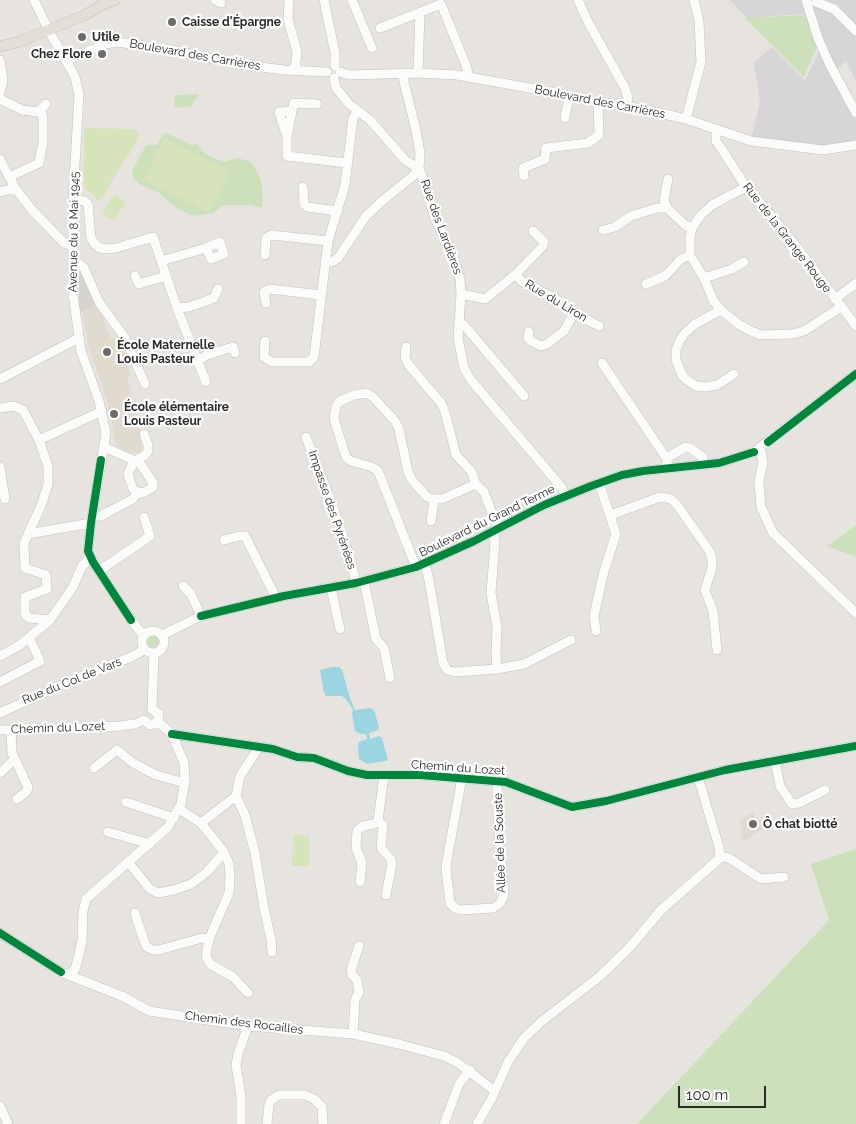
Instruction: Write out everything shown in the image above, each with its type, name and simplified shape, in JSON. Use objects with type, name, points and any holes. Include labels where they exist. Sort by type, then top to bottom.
[{"type":"main road","points":[[0,46],[19,42],[86,8],[115,0]]},
{"type":"street","name":"Avenue du 8 Mai 1945","points":[[34,0],[75,77],[79,94],[73,199],[73,294],[84,360],[102,411],[106,433],[88,546],[90,558]]},
{"type":"street","points":[[289,0],[288,19],[297,52],[295,70]]},
{"type":"street","points":[[325,0],[335,54],[334,72],[336,88],[342,97],[370,120],[405,160],[419,169],[366,216],[338,258],[332,262],[325,262]]},
{"type":"street","points":[[352,0],[372,48]]},
{"type":"street","points":[[578,0],[588,22],[625,88],[628,98],[626,106]]},
{"type":"street","points":[[686,119],[701,62],[700,21],[694,0]]},
{"type":"street","points":[[806,0],[818,38],[829,63],[856,113]]},
{"type":"street","points":[[814,23],[816,1],[834,9],[856,31]]},
{"type":"street","points":[[380,28],[441,4],[469,77]]},
{"type":"street","points":[[418,73],[420,12]]},
{"type":"street","name":"Boulevard des Carrières","points":[[66,60],[105,44],[117,42],[165,49],[245,66],[349,74],[418,73],[469,77],[598,102],[642,108],[686,119],[751,141],[815,149],[831,149],[856,145]]},
{"type":"street","points":[[0,60],[3,81],[0,93]]},
{"type":"street","name":"Rue des Lardières","points":[[404,74],[404,82],[420,153],[419,169],[435,219],[452,252],[460,279],[461,294],[458,338],[464,368],[471,380],[562,488],[566,496]]},
{"type":"street","points":[[565,118],[569,96]]},
{"type":"street","points":[[0,99],[22,110],[38,112],[42,114],[43,119],[43,143],[39,163],[9,177]]},
{"type":"street","points":[[524,176],[523,168],[545,159],[546,148],[588,143],[599,135],[598,102]]},
{"type":"street","points":[[317,104],[294,103],[287,156],[347,163]]},
{"type":"street","points":[[38,112],[46,104]]},
{"type":"street","points":[[265,341],[264,357],[272,362],[309,362],[314,357],[328,240],[338,211],[344,185],[353,118],[358,112]]},
{"type":"street","name":"Rue de la Grange Rouge","points":[[720,132],[722,148],[746,187],[797,247],[856,326]]},
{"type":"street","points":[[0,159],[15,188],[32,210],[61,240],[67,245],[72,246]]},
{"type":"street","points":[[668,179],[664,200],[667,208],[692,228]]},
{"type":"street","points":[[746,187],[712,205],[692,228],[689,244],[690,255],[704,278],[714,302],[738,324],[751,332],[761,335],[804,331],[841,307]]},
{"type":"street","points":[[0,192],[15,188]]},
{"type":"street","points":[[304,188],[304,204],[307,207],[338,211]]},
{"type":"street","points":[[73,199],[84,201],[88,204],[90,233],[96,246],[111,249],[153,237],[177,308],[206,382]]},
{"type":"street","points":[[603,230],[615,227],[631,216],[657,208],[667,208]]},
{"type":"street","points":[[461,294],[485,299],[516,274],[543,246],[544,242],[533,231]]},
{"type":"street","points":[[265,256],[266,238],[271,235],[328,240]]},
{"type":"street","points":[[161,261],[206,248]]},
{"type":"street","points":[[646,284],[665,276],[681,259],[690,255]]},
{"type":"street","points":[[704,278],[732,269],[744,262]]},
{"type":"street","points":[[72,263],[78,263],[84,268],[100,302],[125,338],[145,384]]},
{"type":"street","name":"Rue du Liron","points":[[516,274],[521,280],[561,302],[574,313],[598,326]]},
{"type":"street","points":[[135,276],[139,284],[166,276]]},
{"type":"street","points":[[835,299],[856,283]]},
{"type":"street","points":[[177,308],[189,307],[214,298],[218,289]]},
{"type":"street","points":[[266,303],[264,292],[270,289],[322,295]]},
{"type":"street","points":[[721,310],[702,320],[686,333],[680,340],[676,350],[676,360],[682,375],[696,386],[716,385],[734,374]]},
{"type":"street","points":[[528,332],[528,338],[531,341],[541,346],[547,344],[564,332],[574,313]]},
{"type":"street","points":[[459,323],[464,325],[524,396]]},
{"type":"street","points":[[0,379],[79,338]]},
{"type":"street","points":[[406,347],[405,357],[408,364],[441,402],[456,455],[470,472],[476,484],[484,492],[495,530],[491,594],[497,628],[497,669]]},
{"type":"street","points":[[197,361],[207,355],[233,348],[235,353]]},
{"type":"street","points":[[602,363],[667,463],[681,449],[686,447],[701,455],[702,462]]},
{"type":"street","name":"Boulevard du Grand Terme","points":[[162,635],[179,625],[202,616],[276,598],[360,582],[425,564],[533,510],[599,483],[647,467],[667,463],[702,462],[734,456],[760,447],[856,374]]},
{"type":"street","points":[[416,567],[378,471],[372,467],[351,461],[346,457],[334,419],[336,406],[340,401],[354,395],[367,393],[373,397],[395,421],[399,429],[408,472],[412,480],[427,497],[434,500],[442,499],[476,484]]},
{"type":"street","points":[[0,408],[13,406],[24,410],[46,457],[49,477],[41,506],[24,543],[25,568],[46,575],[47,588],[25,597],[25,614],[29,618],[50,620]]},
{"type":"street","points":[[39,440],[102,411]]},
{"type":"street","points":[[138,493],[133,489],[128,475],[135,461],[148,452],[148,445],[144,434]]},
{"type":"street","name":"Impasse des Pyrénées","points":[[306,438],[360,582],[376,638],[384,648],[390,678]]},
{"type":"street","points":[[28,534],[101,516],[133,499],[138,493],[151,489],[154,485],[143,466],[104,447]]},
{"type":"street","points":[[760,447],[763,462],[759,482],[761,507],[772,533],[856,613]]},
{"type":"street","points":[[0,467],[5,499]]},
{"type":"street","points":[[596,631],[594,616],[604,571],[616,534],[599,483]]},
{"type":"street","points":[[611,515],[660,497],[671,499],[678,506],[710,552],[712,559],[705,590],[713,611],[717,650]]},
{"type":"street","points":[[431,521],[434,500]]},
{"type":"street","points":[[99,571],[150,536],[144,517]]},
{"type":"street","points":[[224,540],[245,536],[276,598]]},
{"type":"street","points":[[0,656],[29,637],[50,620],[74,587],[82,566],[90,558],[135,627],[143,635]]},
{"type":"street","points":[[425,564],[428,571],[444,667],[447,670],[455,672],[497,669],[524,664],[571,640]]},
{"type":"street","points":[[183,586],[191,594],[202,616]]},
{"type":"street","points":[[332,588],[340,629]]},
{"type":"street","points":[[150,630],[159,632],[162,635],[164,641],[162,648],[154,653],[144,650],[141,644],[143,635],[150,630]]},
{"type":"street","points":[[0,682],[40,661],[29,637]]},
{"type":"street","name":"Rue du Col de Vars","points":[[0,713],[144,650]]},
{"type":"street","points":[[152,710],[154,653]]},
{"type":"street","points":[[152,710],[144,714],[144,720],[150,725],[158,722]]},
{"type":"street","points":[[152,710],[159,714],[158,722]]},
{"type":"street","name":"Chemin du Lozet","points":[[0,730],[120,726],[135,724],[144,720]]},
{"type":"street","points":[[69,976],[77,963],[82,940],[83,911],[86,899],[168,827],[184,797],[184,763],[172,734],[158,722]]},
{"type":"street","points":[[11,730],[12,751],[28,787],[27,791],[17,798]]},
{"type":"street","name":"Chemin du Lozet","points":[[172,734],[259,746],[297,757],[314,758],[348,771],[367,775],[420,775],[498,780],[515,784],[572,807],[606,801],[698,777],[775,760],[856,746]]},
{"type":"street","points":[[259,746],[240,776],[236,796],[245,815],[255,853],[272,952]]},
{"type":"street","points":[[94,768],[117,750],[133,763],[156,775],[185,784]]},
{"type":"street","points":[[0,773],[15,759]]},
{"type":"street","points":[[775,760],[780,786],[792,804],[799,803],[825,790]]},
{"type":"street","points":[[378,821],[384,775]]},
{"type":"street","points":[[477,1124],[508,1062],[524,1038],[542,1021],[609,968],[630,948],[661,910],[716,862],[720,856],[698,777]]},
{"type":"street","name":"Allée de la Souste","points":[[462,778],[446,870],[450,904],[461,910],[493,908],[498,906],[504,894],[500,851],[498,780]]},
{"type":"street","points":[[201,822],[236,796]]},
{"type":"street","points":[[126,802],[174,818]]},
{"type":"street","points":[[178,810],[201,822],[224,852],[229,864],[229,892],[209,940],[206,954],[210,964],[233,977],[248,993]]},
{"type":"street","points":[[360,882],[362,863],[356,848],[357,831],[363,826],[374,824],[378,821]]},
{"type":"street","points":[[378,821],[383,824],[380,848],[391,859],[392,864],[386,895]]},
{"type":"street","points":[[108,832],[150,844]]},
{"type":"street","points":[[128,862],[150,889],[158,893],[190,884],[207,872],[224,852]]},
{"type":"street","points":[[720,856],[729,858],[761,879],[784,877]]},
{"type":"street","points":[[135,913],[144,942],[147,947],[153,950],[202,938],[209,940]]},
{"type":"street","name":"Chemin des Rocailles","points":[[0,933],[61,972],[124,998],[148,1011],[248,1026],[353,1034],[444,1056],[470,1070],[495,1091]]},
{"type":"street","points":[[353,1034],[356,1000],[359,992],[357,980],[352,975],[351,970],[359,946]]},
{"type":"street","points":[[241,1124],[241,1096],[236,1066],[238,1054],[248,1026]]},
{"type":"street","points":[[444,1124],[459,1084],[470,1070]]},
{"type":"street","points":[[267,1124],[269,1104],[271,1100],[279,1095],[305,1095],[314,1099],[322,1108],[323,1124]]},
{"type":"street","points":[[1,1113],[8,1124]]},
{"type":"shaded area","points":[[730,0],[856,0],[856,81],[846,61],[836,70],[856,119],[856,141],[818,146],[752,136],[760,103],[754,62],[772,47],[805,80],[823,43],[815,13],[747,18]]},
{"type":"shaded area","points":[[79,272],[86,279],[95,306],[82,312],[79,309]]},
{"type":"shaded area","points":[[95,306],[103,316],[111,339],[118,337],[131,375],[127,377],[143,442],[141,454],[126,452],[117,446],[115,440],[107,400],[88,345],[82,312]]},
{"type":"shaded area","name":"Ô chat biotté","points":[[753,812],[758,821],[762,818],[767,827],[743,841],[739,820]]},
{"type":"green space","points":[[806,15],[817,47],[804,77],[745,18]]},
{"type":"green space","points":[[199,94],[191,106],[175,107],[174,98],[177,95]]},
{"type":"green space","points":[[84,128],[135,129],[139,134],[137,142],[111,182],[105,195],[98,201],[84,186]]},
{"type":"green space","points":[[165,132],[192,145],[197,144],[206,154],[223,162],[238,158],[251,162],[260,177],[263,193],[262,208],[249,205],[224,205],[213,213],[192,216],[175,207],[158,192],[139,184],[133,178],[132,172],[135,165],[146,145],[156,145]]},
{"type":"green space","points":[[164,138],[230,171],[209,213],[144,180]]},
{"type":"green space","points":[[114,195],[126,202],[114,221],[102,214]]},
{"type":"green space","points":[[856,525],[856,557],[827,546]]},
{"type":"green space","points":[[149,634],[155,634],[159,641],[155,648],[149,648],[145,644],[145,638]]},
{"type":"green space","points":[[293,835],[309,835],[309,866],[292,866]]},
{"type":"green space","points":[[856,849],[856,1124],[637,1124],[829,920],[811,864]]},
{"type":"water","points":[[339,667],[342,670],[355,710],[370,708],[374,710],[379,727],[378,730],[369,733],[370,739],[379,736],[382,738],[388,760],[367,764],[359,759],[358,744],[367,739],[366,734],[360,734],[355,731],[353,710],[347,700],[342,696],[326,696],[324,693],[320,670]]},
{"type":"cycle path","points":[[768,442],[856,374]]},
{"type":"cycle path","points":[[201,616],[284,596],[356,583],[416,567],[474,541],[544,505],[622,475],[719,463],[754,452]]},
{"type":"cycle path","points":[[101,460],[88,551],[93,562],[131,620]]},
{"type":"cycle path","points":[[172,734],[273,749],[297,757],[314,758],[348,771],[367,775],[420,775],[506,782],[572,807],[606,801],[725,770],[856,746]]},
{"type":"cycle path","points":[[0,933],[61,972]]},
{"type":"place","name":"Caisse d'Épargne","points":[[172,22]]},
{"type":"place","name":"Utile","points":[[82,37]]},
{"type":"place","name":"Chez Flore","points":[[102,54]]},
{"type":"place","name":"École Maternelle Louis Pasteur","points":[[107,352]]},
{"type":"place","name":"École élémentaire Louis Pasteur","points":[[114,414]]},
{"type":"place","name":"Ô chat biotté","points":[[753,824]]}]
